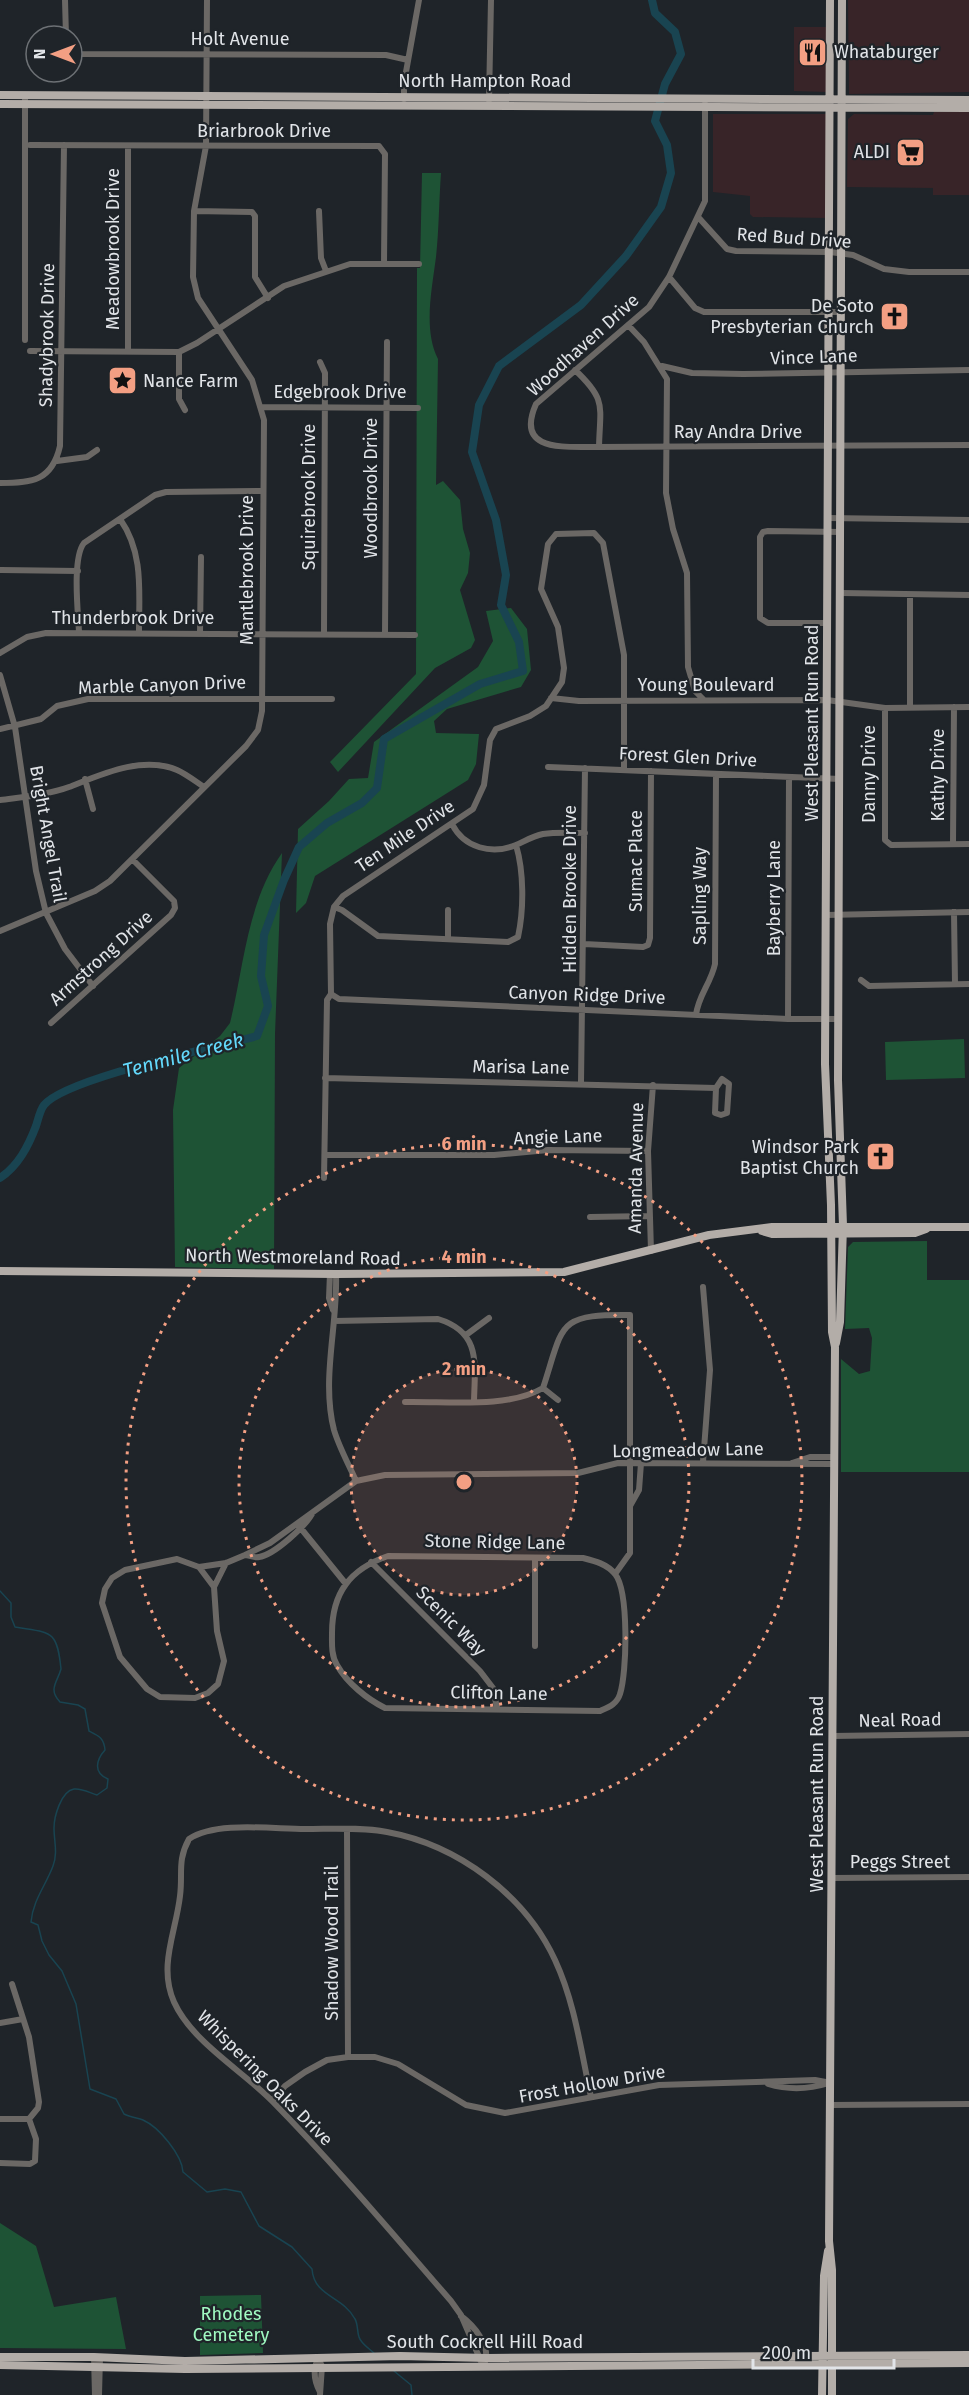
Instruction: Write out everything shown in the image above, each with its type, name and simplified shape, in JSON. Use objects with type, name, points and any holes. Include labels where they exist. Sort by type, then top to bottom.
[{"type":"main road","points":[[830,1],[842,1]]},
{"type":"main road","name":"West Pleasant Run Road","points":[[830,1],[825,1019],[832,1230],[832,1332],[835,1347]]},
{"type":"main road","name":"West Pleasant Run Road","points":[[832,2395],[829,2241],[834,1461],[835,1347],[840,1322],[842,1230],[838,1019],[842,1]]},
{"type":"main road","points":[[831,38],[842,38]]},
{"type":"main road","name":"North Hampton Road","points":[[0,95],[25,100]]},
{"type":"main road","name":"North Hampton Road","points":[[207,101],[404,96],[627,96],[831,98],[843,104]]},
{"type":"main road","name":"North Hampton Road","points":[[0,104],[25,100],[207,101],[403,106],[831,108],[843,104],[907,104],[969,100]]},
{"type":"main road","name":"North Hampton Road","points":[[907,104],[969,108]]},
{"type":"main road","points":[[828,1148],[840,1147]]},
{"type":"main road","name":"North Westmoreland Road","points":[[0,1271],[333,1274],[564,1272],[709,1235],[760,1230],[772,1234],[916,1226],[969,1227]]},
{"type":"main road","name":"West Pleasant Run Road","points":[[822,2395],[824,2276],[829,2241]]},
{"type":"main road","name":"South Cockrell Hill Road","points":[[0,2365],[185,2369],[318,2363],[361,2356],[483,2358],[969,2355]]},
{"type":"main road","name":"South Cockrell Hill Road","points":[[0,2357],[97,2357],[362,2366],[832,2366],[969,2363]]},
{"type":"street","points":[[65,0],[66,24]]},
{"type":"street","name":"Mantlebrook Drive","points":[[0,931],[95,891],[133,860],[246,746],[258,730],[262,698],[264,420],[252,380],[198,298],[193,277],[194,211],[207,146],[207,0]]},
{"type":"street","points":[[403,106],[408,60],[419,0]]},
{"type":"street","points":[[488,106],[491,0]]},
{"type":"street","name":"Holt Avenue","points":[[84,54],[386,55],[408,60]]},
{"type":"street","name":"Woodhaven Drive","points":[[532,413],[536,404],[649,307],[669,277],[699,218],[707,193],[705,97]]},
{"type":"street","points":[[25,100],[25,340]]},
{"type":"street","name":"Briarbrook Drive","points":[[30,145],[379,146],[385,154],[384,264]]},
{"type":"street","name":"Shadybrook Drive","points":[[57,460],[60,446],[64,145]]},
{"type":"street","name":"Meadowbrook Drive","points":[[128,146],[129,351]]},
{"type":"street","points":[[194,211],[252,212],[255,216],[255,277],[268,298]]},
{"type":"street","points":[[319,212],[321,258],[326,271]]},
{"type":"street","name":"Red Bud Drive","points":[[699,218],[727,249],[830,252],[853,255],[884,269],[909,272],[969,272]]},
{"type":"street","points":[[30,351],[179,352],[219,329],[284,286],[350,264],[418,264]]},
{"type":"street","points":[[669,277],[694,308],[704,312],[842,312]]},
{"type":"street","points":[[628,325],[660,366],[667,379],[667,502],[687,573],[688,667],[696,691],[704,700]]},
{"type":"street","name":"Woodbrook Drive","points":[[385,634],[387,342]]},
{"type":"street","points":[[179,352],[179,399],[185,410]]},
{"type":"street","name":"Squirebrook Drive","points":[[320,362],[325,373],[324,633]]},
{"type":"street","name":"Vince Lane","points":[[660,366],[692,373],[842,373],[883,369],[969,370]]},
{"type":"street","points":[[575,370],[597,394],[600,402],[599,447]]},
{"type":"street","name":"Edgebrook Drive","points":[[261,407],[418,408]]},
{"type":"street","name":"Ray Andra Drive","points":[[532,413],[529,422],[540,443],[599,447],[842,447],[883,443],[969,445]]},
{"type":"street","points":[[0,483],[34,481],[57,460],[87,457],[97,450]]},
{"type":"street","points":[[79,632],[78,571],[81,547],[84,543],[155,495],[166,492],[262,491]]},
{"type":"street","points":[[828,518],[969,520]]},
{"type":"street","points":[[120,519],[132,535],[138,554],[139,632]]},
{"type":"street","name":"Ten Mile Drive","points":[[333,907],[343,896],[473,809],[482,794],[490,740],[496,729],[530,716],[546,706],[562,682],[564,668],[558,627],[541,589],[548,544],[556,534],[573,532],[599,535],[612,585],[624,655],[624,700]]},
{"type":"street","points":[[828,623],[768,623],[760,618],[760,537],[763,532],[841,532]]},
{"type":"street","points":[[200,633],[201,557]]},
{"type":"street","points":[[1,570],[78,571]]},
{"type":"street","points":[[841,593],[969,595]]},
{"type":"street","points":[[910,595],[910,707]]},
{"type":"street","name":"Thunderbrook Drive","points":[[0,653],[19,640],[35,634],[79,632],[415,635]]},
{"type":"street","name":"Bright Angel Trail","points":[[0,675],[15,727],[36,871],[46,913],[65,949],[93,986]]},
{"type":"street","name":"Young Boulevard","points":[[551,698],[579,701],[827,700],[885,708],[969,707]]},
{"type":"street","name":"Marble Canyon Drive","points":[[0,729],[40,719],[57,706],[88,699],[332,699]]},
{"type":"street","points":[[624,700],[624,769]]},
{"type":"street","name":"Kathy Drive","points":[[953,844],[954,706]]},
{"type":"street","name":"Danny Drive","points":[[885,708],[885,840],[891,845],[953,844]]},
{"type":"street","points":[[0,800],[68,788],[111,770],[165,767],[177,770],[204,787]]},
{"type":"street","name":"Forest Glen Drive","points":[[548,767],[840,779]]},
{"type":"street","name":"Hidden Brooke Drive","points":[[581,1083],[584,1010],[585,768]]},
{"type":"street","name":"Sumac Place","points":[[584,944],[643,947],[648,945],[650,938],[651,771]]},
{"type":"street","name":"Sapling Way","points":[[696,1015],[697,1003],[712,976],[715,964],[716,774]]},
{"type":"street","name":"Bayberry Lane","points":[[788,1019],[789,777]]},
{"type":"street","points":[[85,779],[93,809]]},
{"type":"street","points":[[452,824],[460,837],[474,846],[487,850],[516,845],[543,834],[585,832]]},
{"type":"street","points":[[953,844],[969,844]]},
{"type":"street","points":[[324,1178],[327,1000],[333,996],[329,948],[333,907],[342,910],[378,936],[508,942],[518,937],[521,912],[520,857],[516,845]]},
{"type":"street","name":"Armstrong Drive","points":[[51,1023],[147,939],[175,908],[174,901],[133,860]]},
{"type":"street","points":[[447,939],[448,910]]},
{"type":"street","points":[[954,912],[955,984]]},
{"type":"street","points":[[826,915],[969,912]]},
{"type":"street","points":[[861,980],[869,986],[969,984]]},
{"type":"street","name":"Canyon Ridge Drive","points":[[333,996],[584,1010],[838,1019]]},
{"type":"street","name":"Marisa Lane","points":[[325,1078],[716,1088]]},
{"type":"street","name":"Marisa Lane","points":[[722,1079],[729,1084],[729,1107],[727,1113],[721,1115],[715,1113],[716,1088],[722,1079]]},
{"type":"street","name":"Amanda Avenue","points":[[651,1251],[648,1150],[653,1085]]},
{"type":"street","name":"Angie Lane","points":[[325,1155],[494,1155],[548,1150],[648,1150]]},
{"type":"street","points":[[590,1216],[649,1216]]},
{"type":"street","points":[[333,1274],[337,1298],[334,1311],[331,1413],[334,1432],[356,1481]]},
{"type":"street","points":[[703,1287],[710,1370],[703,1462]]},
{"type":"street","points":[[405,1402],[513,1400],[530,1395],[543,1388],[561,1336],[576,1319],[584,1316],[630,1315],[630,1553],[615,1574]]},
{"type":"street","points":[[466,1335],[489,1317]]},
{"type":"street","points":[[334,1322],[438,1319],[453,1324],[466,1335],[475,1362],[474,1401]]},
{"type":"street","points":[[543,1388],[558,1400]]},
{"type":"street","name":"Longmeadow Lane","points":[[200,1567],[226,1563],[270,1543],[296,1522],[356,1481],[385,1475],[578,1473],[618,1463],[786,1464],[810,1457],[834,1461]]},
{"type":"street","points":[[630,1506],[639,1490],[641,1463]]},
{"type":"street","points":[[629,1490],[639,1490]]},
{"type":"street","name":"Longmeadow Lane","points":[[245,1555],[258,1558],[265,1555],[301,1528],[313,1511]]},
{"type":"street","points":[[296,1522],[346,1584],[371,1562]]},
{"type":"street","name":"Stone Ridge Lane","points":[[371,1562],[388,1556],[583,1558],[599,1562],[615,1574]]},
{"type":"street","points":[[535,1558],[535,1646]]},
{"type":"street","points":[[214,1587],[200,1567],[177,1559],[125,1570],[112,1578],[105,1589],[104,1611],[120,1657],[147,1689],[160,1697],[195,1698],[208,1693],[218,1684],[224,1661],[217,1631],[214,1587],[226,1563]]},
{"type":"street","name":"Scenic Way","points":[[371,1562],[484,1676],[493,1688],[497,1708]]},
{"type":"street","name":"Clifton Lane","points":[[346,1584],[337,1596],[332,1612],[333,1650],[336,1664],[370,1700],[386,1708],[600,1711],[612,1706],[620,1696],[624,1674],[624,1605],[620,1582],[615,1574]]},
{"type":"street","name":"Neal Road","points":[[832,1736],[969,1734]]},
{"type":"street","name":"Shadow Wood Trail","points":[[347,1829],[348,2057]]},
{"type":"street","name":"Whispering Oaks Drive","points":[[483,2358],[485,2347],[472,2324],[461,2315],[395,2236],[272,2101],[205,2042],[173,2000],[167,1980],[168,1952],[181,1894],[180,1859],[189,1839],[210,1830],[347,1829],[388,1832],[432,1845],[458,1858],[495,1883],[513,1899],[532,1921],[555,1960],[571,2007],[591,2097]]},
{"type":"street","name":"Peggs Street","points":[[831,1878],[969,1877]]},
{"type":"street","points":[[0,2119],[27,2119],[38,2108],[39,2102],[29,2037],[12,1984]]},
{"type":"street","points":[[0,2023],[23,2019]]},
{"type":"street","name":"Frost Hollow Drive","points":[[272,2101],[285,2086],[305,2072],[327,2060],[348,2057],[375,2057],[398,2064],[466,2105],[505,2113],[659,2085],[765,2083],[778,2087],[814,2088],[831,2083]]},
{"type":"street","points":[[831,2105],[969,2103]]},
{"type":"street","points":[[0,2163],[30,2164],[35,2161],[36,2139],[27,2119]]},
{"type":"street","points":[[97,2357],[97,2395]]},
{"type":"street","points":[[483,2358],[483,2366]]},
{"type":"street","points":[[318,2363],[316,2385],[320,2394]]},
{"type":"shaded area","points":[[848,0],[969,0],[969,92],[849,94]]},
{"type":"shaded area","points":[[794,27],[826,27],[827,92],[794,91]]},
{"type":"shaded area","points":[[934,112],[969,112],[969,195],[933,195],[933,188],[847,187],[848,119],[854,114],[933,115]]},
{"type":"shaded area","points":[[713,114],[827,114],[828,218],[753,217],[750,214],[750,196],[713,192]]},
{"type":"green space","points":[[422,173],[441,173],[437,247],[430,309],[433,348],[438,359],[436,485],[443,481],[460,500],[463,529],[470,553],[468,573],[460,590],[475,640],[471,648],[435,668],[338,772],[330,762],[416,674],[417,268],[420,268]]},
{"type":"green space","points":[[511,608],[527,629],[531,670],[521,687],[447,709],[434,721],[436,733],[479,734],[476,764],[468,780],[315,876],[306,903],[296,913],[298,829],[349,779],[368,778],[374,742],[478,667],[493,641],[486,611]]},
{"type":"green space","points":[[282,853],[275,1034],[274,1269],[175,1267],[173,1110],[179,1068],[220,1036],[230,1023],[254,913],[270,872]]},
{"type":"green space","points":[[964,1039],[965,1078],[886,1080],[885,1042]]},
{"type":"green space","points":[[927,1241],[927,1280],[969,1280],[969,1472],[841,1472],[841,1359],[859,1374],[870,1371],[872,1338],[869,1328],[845,1329],[848,1247],[853,1242]]},
{"type":"green space","points":[[0,2223],[36,2246],[54,2307],[116,2297],[126,2349],[0,2348]]},
{"type":"green space","name":"Rhodes Cemetery","points":[[261,2295],[263,2353],[200,2355],[200,2296]]},
{"type":"waterway","name":"Tenmile Creek","points":[[0,1178],[12,1168],[26,1149],[44,1105],[58,1095],[81,1084],[144,1064],[257,1036],[268,1006],[261,976],[264,935],[299,847],[327,823],[362,803],[377,788],[384,739],[480,684],[523,671],[519,642],[501,605],[506,575],[496,520],[472,452],[479,405],[499,366],[581,305],[626,256],[661,207],[671,173],[667,145],[655,121],[665,84],[681,54],[675,32],[655,13],[652,0]]},
{"type":"waterway","points":[[0,1591],[11,1603],[11,1617],[15,1627],[44,1632],[54,1640],[61,1669],[54,1686],[56,1697],[60,1702],[78,1705],[85,1709],[89,1731],[100,1738],[105,1750],[98,1762],[98,1770],[108,1779],[107,1788],[97,1795],[74,1789],[65,1794],[59,1805],[54,1823],[56,1852],[54,1861],[37,1900],[31,1922],[38,1925],[42,1941],[49,1955],[62,1971],[76,2004],[90,2089],[116,2099],[124,2114],[143,2120],[156,2129],[169,2142],[179,2158],[183,2172],[207,2192],[225,2189],[241,2192],[259,2226],[292,2247],[312,2269],[314,2278],[323,2291],[350,2311],[356,2321],[360,2340],[375,2354]]},
{"type":"waterway","points":[[394,2371],[411,2385],[412,2395]]},
{"type":"place","name":"Whataburger","points":[[813,52]]},
{"type":"place","name":"ALDI","points":[[911,152]]},
{"type":"place","name":"De Soto Presbyterian Church","points":[[895,316]]},
{"type":"place","name":"Nance Farm","points":[[122,381]]},
{"type":"place","name":"Windsor Park Baptist Church","points":[[880,1157]]}]
